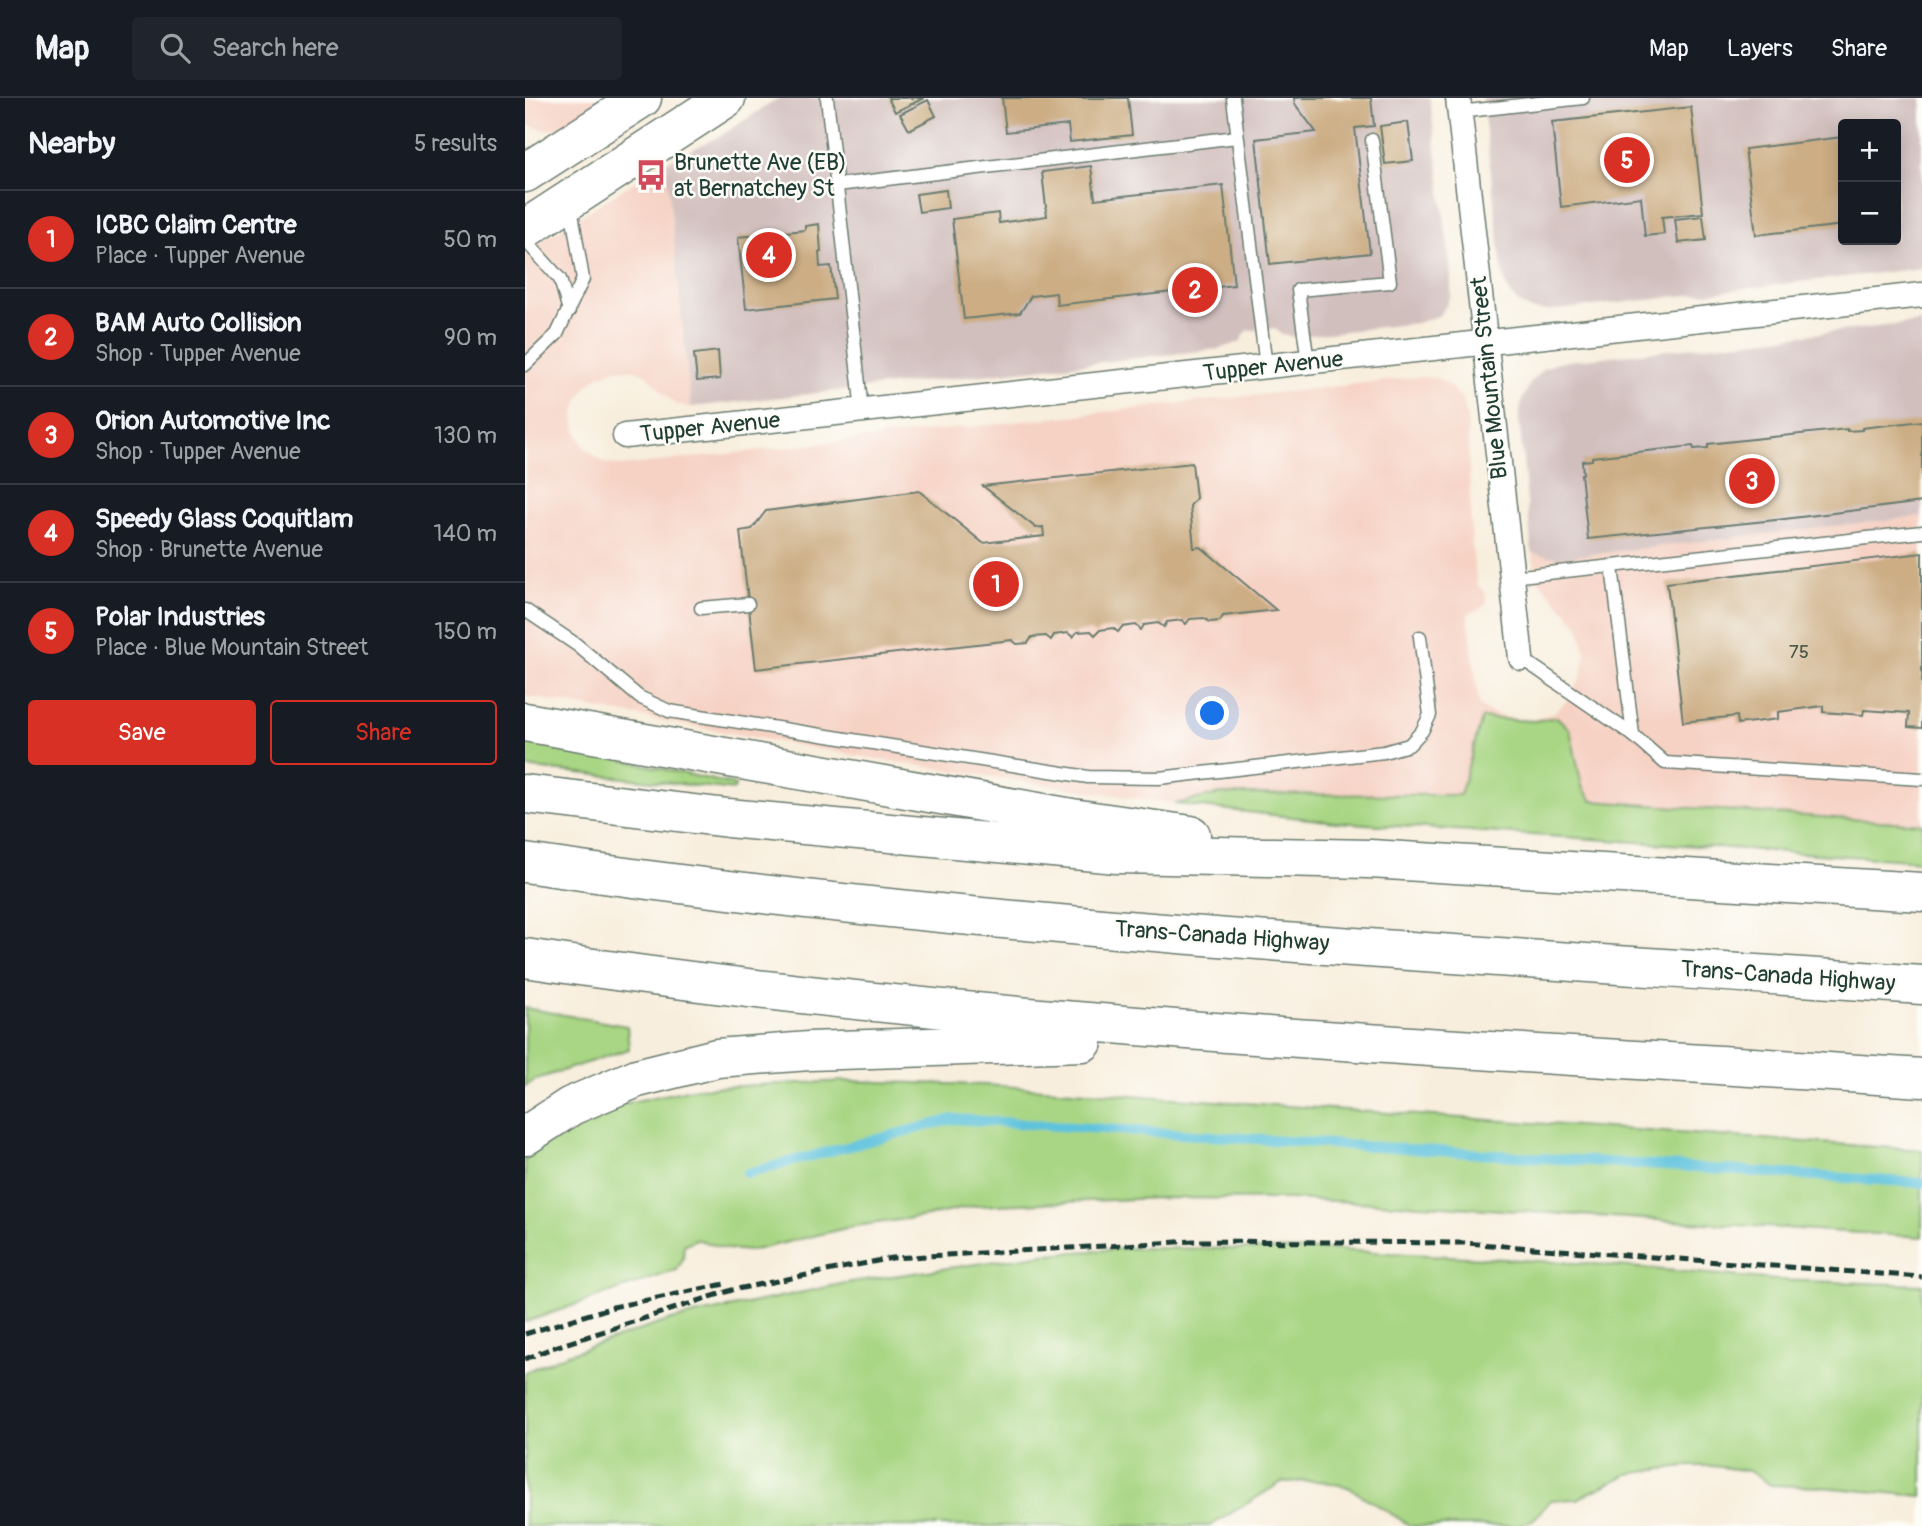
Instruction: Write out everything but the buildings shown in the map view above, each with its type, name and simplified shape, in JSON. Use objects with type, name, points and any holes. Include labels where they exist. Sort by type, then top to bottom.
[{"type":"main road","points":[[525,173],[642,98]]},
{"type":"main road","points":[[525,229],[726,98]]},
{"type":"main road","points":[[525,722],[1072,818],[1370,859]]},
{"type":"main road","points":[[525,794],[728,818],[1117,854],[1370,859],[1922,892]]},
{"type":"main road","name":"Trans-Canada Highway","points":[[525,863],[867,905],[1028,921],[1922,985]]},
{"type":"main road","points":[[525,958],[623,973],[906,1007],[1922,1078]]},
{"type":"main road","points":[[525,1136],[571,1106],[637,1079],[717,1058],[809,1051],[1279,1035]]},
{"type":"street","name":"Blue Mountain Street","points":[[1459,105],[1521,658]]},
{"type":"street","name":"Tupper Avenue","points":[[625,436],[1922,295]]},
{"type":"lane","points":[[827,98],[862,411]]},
{"type":"lane","points":[[1233,98],[1266,367]]},
{"type":"lane","points":[[1459,105],[1583,98]]},
{"type":"lane","points":[[837,185],[1237,136]]},
{"type":"lane","points":[[1308,362],[1298,290],[1390,282],[1372,140]]},
{"type":"lane","points":[[525,365],[558,334],[583,279],[569,200]]},
{"type":"lane","points":[[525,240],[560,279],[569,312]]},
{"type":"lane","points":[[1512,577],[1922,532]]},
{"type":"lane","points":[[1612,567],[1633,735]]},
{"type":"lane","points":[[701,608],[748,604]]},
{"type":"lane","points":[[525,610],[577,645],[639,697],[669,711],[1088,777],[1159,778],[1384,752],[1409,745],[1422,731],[1430,715],[1420,637]]},
{"type":"lane","points":[[1521,658],[1633,735],[1665,763],[1922,779]]},
{"type":"shaded area","points":[[525,98],[612,98],[565,128],[545,130],[525,124]]},
{"type":"shaded area","points":[[779,98],[1430,98],[1451,273],[1451,294],[1438,316],[1417,323],[1293,337],[1280,333],[1275,328],[1247,331],[1240,342],[1219,349],[691,407],[666,162],[720,136]]},
{"type":"shaded area","points":[[1482,98],[1922,98],[1922,268],[1549,311],[1531,310],[1516,301],[1507,288],[1503,275]]},
{"type":"shaded area","points":[[666,162],[691,407],[674,404],[646,374],[635,370],[616,369],[599,376],[586,387],[574,416],[577,434],[586,449],[603,462],[620,466],[1420,377],[1436,378],[1449,385],[1461,398],[1467,418],[1472,548],[1477,585],[1485,592],[1487,602],[1468,614],[1479,705],[1488,712],[1507,718],[1533,720],[1553,713],[1568,700],[1581,677],[1586,654],[1579,626],[1538,580],[1532,553],[1559,558],[1922,516],[1922,824],[1592,801],[1220,794],[1175,804],[876,759],[525,696],[525,251]]},
{"type":"shaded area","points":[[1922,322],[1922,516],[1559,558],[1532,553],[1519,417],[1522,400],[1531,382],[1543,369],[1558,362]]},
{"type":"green space","points":[[1557,717],[1570,730],[1582,786],[1592,801],[1922,824],[1922,861],[1336,822],[1175,804],[1220,794],[1460,795],[1482,718],[1534,721]]},
{"type":"green space","points":[[525,738],[735,786],[734,790],[525,767]]},
{"type":"green space","points":[[525,1008],[627,1026],[629,1049],[537,1079],[525,1086]]},
{"type":"green space","points":[[848,1081],[985,1085],[1922,1150],[1922,1237],[1290,1199],[1158,1198],[974,1206],[928,1216],[855,1226],[750,1251],[727,1249],[696,1239],[684,1245],[683,1259],[677,1270],[525,1322],[525,1158],[553,1138],[621,1104],[697,1088]]},
{"type":"green space","points":[[1134,1248],[1335,1250],[1595,1264],[1776,1280],[1922,1285],[1922,1496],[1771,1485],[1749,1471],[1713,1466],[1684,1466],[1628,1474],[1577,1499],[1551,1500],[1534,1519],[1519,1526],[1411,1526],[1348,1487],[1320,1481],[1282,1482],[1210,1526],[525,1526],[525,1372],[565,1355],[671,1320],[851,1282],[1045,1254]]},
{"type":"waterway","points":[[747,1173],[953,1119],[1922,1183]]},
{"type":"railway","points":[[525,1359],[732,1290],[892,1258],[1195,1241],[1465,1243],[1922,1277]]},
{"type":"railway","points":[[525,1334],[613,1307],[725,1284]]},
{"type":"place","name":"Polar Industries","points":[[1627,160]]},
{"type":"place","name":"Brunette Ave (EB) at Bernatchey St","points":[[651,175]]},
{"type":"place","name":"Speedy Glass Coquitlam","points":[[769,255]]},
{"type":"place","name":"BAM Auto Collision","points":[[1195,290]]},
{"type":"place","name":"Orion Automotive Inc","points":[[1752,481]]},
{"type":"place","name":"ICBC Claim Centre","points":[[996,584]]}]
